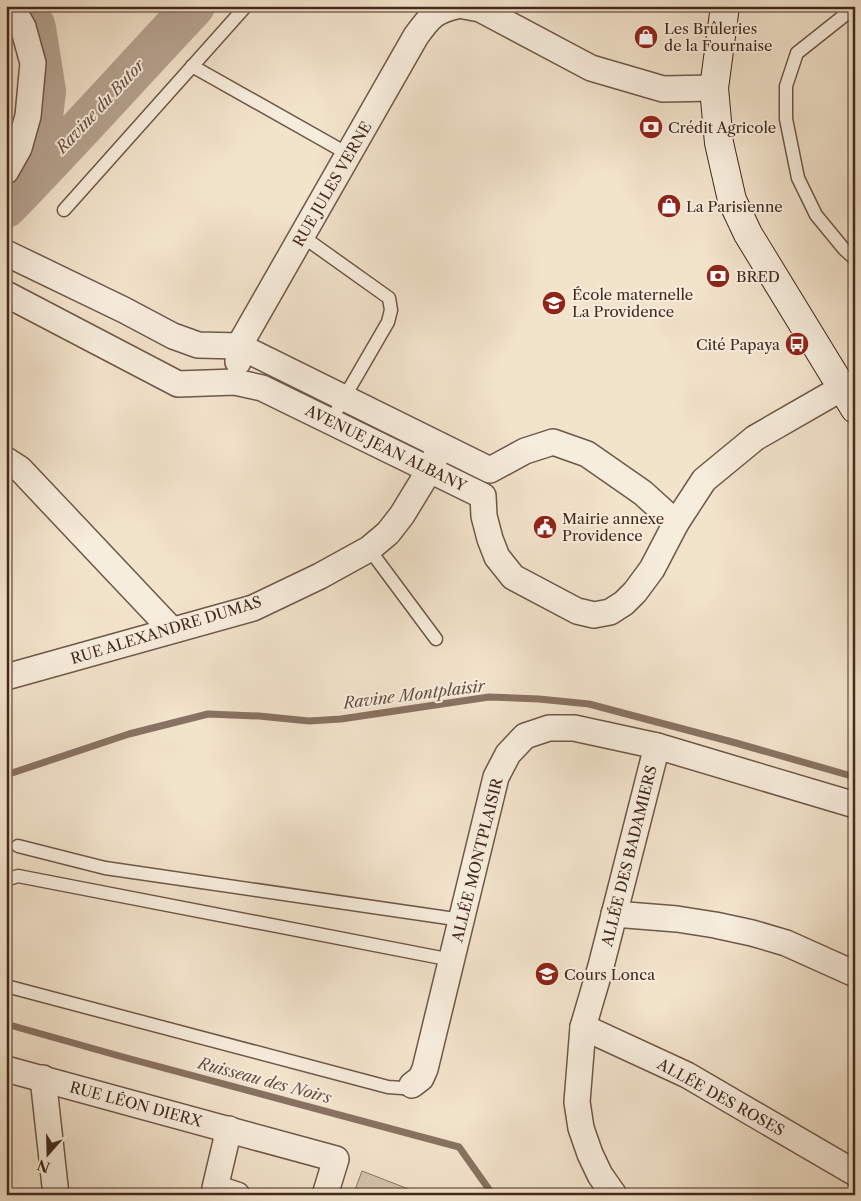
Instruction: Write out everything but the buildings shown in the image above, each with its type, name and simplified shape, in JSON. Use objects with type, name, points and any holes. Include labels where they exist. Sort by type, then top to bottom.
[{"type":"main road","points":[[725,6],[714,88],[719,143],[732,200],[748,234],[848,398]]},
{"type":"street","points":[[6,171],[19,148],[28,116],[33,63],[23,27],[11,6]]},
{"type":"street","name":"RUE JULES VERNE","points":[[235,382],[239,346],[426,21],[450,7],[480,9],[591,68],[663,89],[714,88]]},
{"type":"street","name":"AVENUE JEAN ALBANY","points":[[8,256],[124,310],[173,336],[198,344],[239,346],[490,470],[526,451],[553,442],[586,454],[643,494],[676,523]]},
{"type":"street","name":"AVENUE JEAN ALBANY","points":[[6,294],[178,384],[235,382],[262,388],[483,496],[484,516],[497,558],[514,577],[577,611],[594,615],[610,612],[624,603],[635,592],[652,569],[676,523],[704,480],[755,438],[848,398]]},
{"type":"street","name":"RUE ALEXANDRE DUMAS","points":[[6,677],[253,608],[320,576],[369,549],[388,533],[402,515],[430,469],[441,446]]},
{"type":"street","points":[[6,460],[20,470],[172,630]]},
{"type":"street","name":"ALLÉE MONTPLAISIR","points":[[412,1085],[421,1078],[425,1069],[496,777],[508,754],[525,736],[549,728],[574,728],[657,746],[855,805]]},
{"type":"street","name":"ALLÉE DES BADAMIERS","points":[[614,1195],[593,1161],[581,1128],[577,1102],[583,1026],[601,966],[657,746]]},
{"type":"street","points":[[614,914],[678,919],[752,933],[786,943],[855,974]]},
{"type":"street","name":"ALLÉE DES ROSES","points":[[583,1026],[687,1075],[855,1173]]},
{"type":"street","name":"RUE LÉON DIERX","points":[[6,1069],[336,1159],[325,1195]]},
{"type":"street","points":[[43,1078],[56,1195]]},
{"type":"street","points":[[228,1129],[215,1188],[237,1195]]},
{"type":"lane","points":[[64,210],[246,6]]},
{"type":"lane","points":[[855,7],[797,53],[786,86],[786,119],[798,178],[816,215],[855,260]]},
{"type":"lane","points":[[192,66],[348,154]]},
{"type":"lane","points":[[302,236],[389,298],[391,310],[388,322],[330,422]]},
{"type":"lane","points":[[369,549],[436,639]]},
{"type":"lane","points":[[18,846],[105,868],[462,920]]},
{"type":"lane","points":[[6,880],[18,876],[452,960]]},
{"type":"lane","points":[[6,986],[388,1087],[402,1088],[412,1085]]},
{"type":"shaded area","points":[[362,1171],[424,1195],[353,1195]]},
{"type":"waterway","name":"Ravine du Butor","points":[[6,207],[194,6]]},
{"type":"waterway","points":[[21,182],[37,161],[45,91],[34,25]]},
{"type":"waterway","name":"Ravine Montplaisir","points":[[6,775],[129,734],[208,714],[259,716],[309,721],[341,719],[489,697],[589,704],[855,777]]},
{"type":"waterway","name":"Ruisseau des Noirs","points":[[6,1024],[459,1147],[493,1195]]},
{"type":"place","name":"Les Brûleries de la Fournaise","points":[[646,37]]},
{"type":"place","name":"Crédit Agricole","points":[[651,127]]},
{"type":"place","name":"La Parisienne","points":[[669,206]]},
{"type":"place","name":"BRED","points":[[718,276]]},
{"type":"place","name":"École maternelle La Providence","points":[[554,303]]},
{"type":"place","name":"Cité Papaya","points":[[797,344]]},
{"type":"place","name":"Mairie annexe Providence","points":[[545,527]]},
{"type":"place","name":"Cours Lonca","points":[[547,974]]}]
